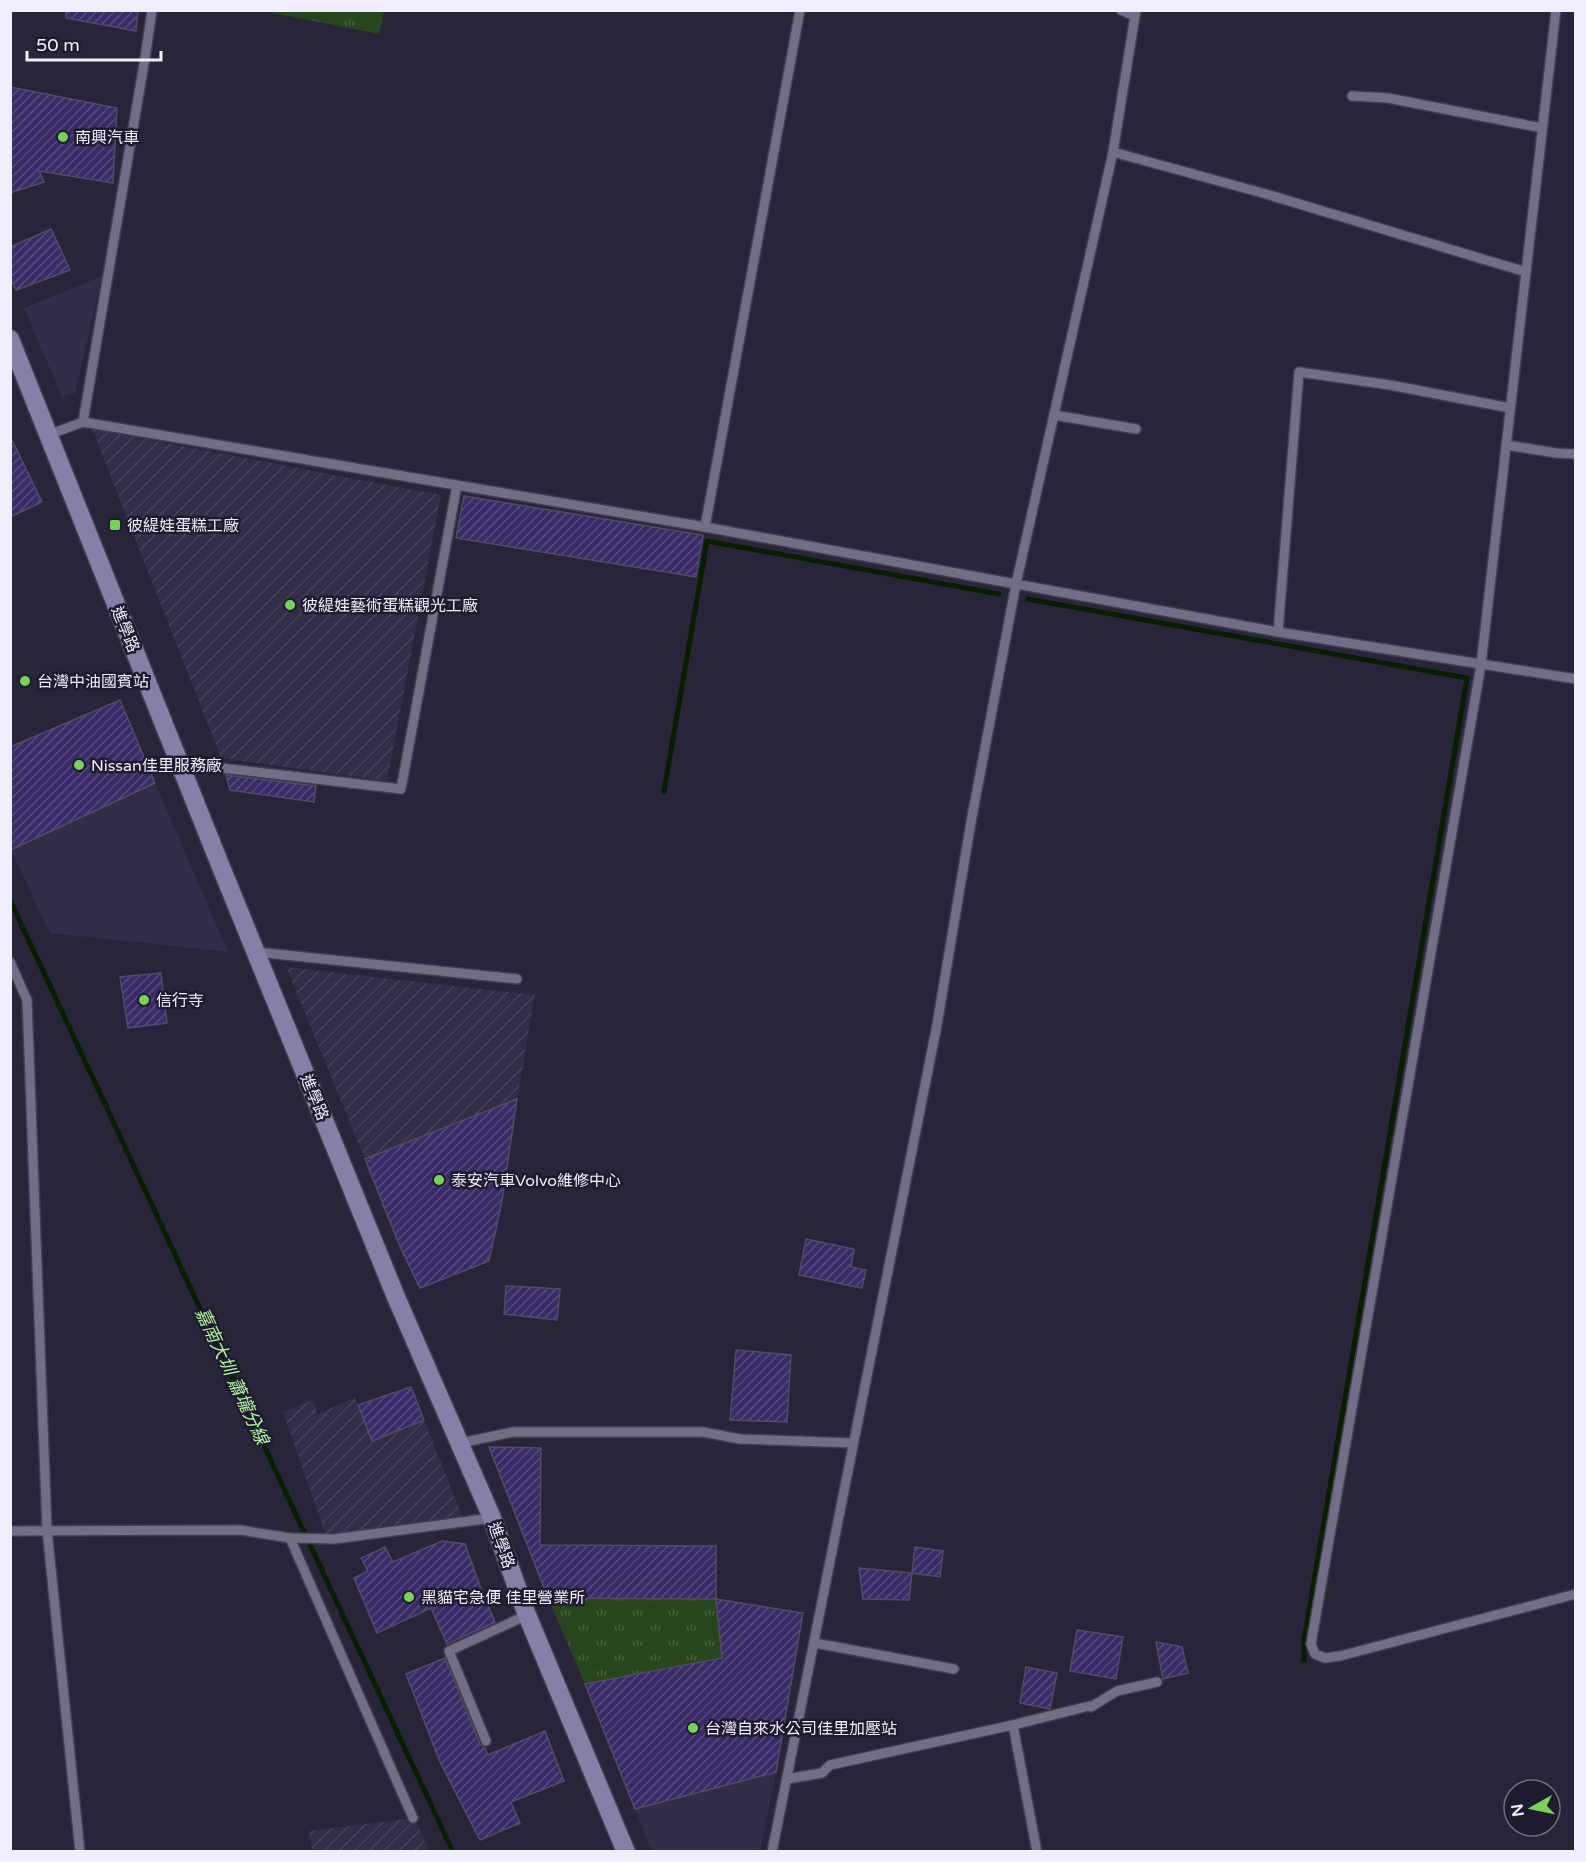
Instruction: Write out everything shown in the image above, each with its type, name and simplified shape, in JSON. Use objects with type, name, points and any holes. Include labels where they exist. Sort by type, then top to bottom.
[{"type":"main road","name":"進學路","points":[[10,339],[396,1297],[492,1518],[527,1615],[626,1851]]},
{"type":"lane","points":[[82,422],[152,10]]},
{"type":"lane","points":[[705,527],[800,10]]},
{"type":"lane","points":[[772,1851],[937,1025],[971,822],[1016,584],[1113,152],[1135,14],[1121,10]]},
{"type":"lane","points":[[1556,10],[1481,665],[1311,1644],[1315,1654],[1325,1658],[1340,1656],[1575,1594]]},
{"type":"lane","points":[[1352,96],[1389,98],[1542,128]]},
{"type":"lane","points":[[1113,152],[1266,194],[1526,272]]},
{"type":"lane","points":[[1278,632],[1299,372],[1390,385],[1510,408]]},
{"type":"lane","points":[[1054,415],[1136,429]]},
{"type":"lane","points":[[48,435],[82,422],[705,527],[1278,632],[1575,679]]},
{"type":"lane","points":[[1506,444],[1575,454]]},
{"type":"lane","points":[[179,763],[401,789],[457,484]]},
{"type":"lane","points":[[256,952],[517,979]]},
{"type":"lane","points":[[10,962],[27,1000],[47,1530],[80,1851]]},
{"type":"lane","points":[[460,1443],[513,1432],[703,1432],[740,1439],[852,1443]]},
{"type":"lane","points":[[10,1531],[240,1530],[290,1538],[334,1539],[492,1518]]},
{"type":"lane","points":[[290,1538],[413,1818]]},
{"type":"lane","points":[[486,1742],[449,1651],[527,1615]]},
{"type":"lane","points":[[814,1643],[954,1669]]},
{"type":"lane","points":[[787,1779],[822,1773],[830,1765],[1091,1707],[1117,1691],[1157,1682]]},
{"type":"lane","points":[[1013,1725],[1037,1851]]},
{"type":"shaded area","points":[[102,276],[75,393],[62,397],[24,308]]},
{"type":"shaded area","name":"彼緹娃藝術蛋糕觀光工廠","points":[[92,429],[441,495],[387,781],[221,758]]},
{"type":"shaded area","points":[[155,783],[228,952],[50,933],[11,850]]},
{"type":"shaded area","points":[[286,967],[535,995],[517,1099],[365,1159]]},
{"type":"shaded area","points":[[355,1397],[372,1441],[424,1420],[463,1518],[416,1534],[326,1536],[283,1412],[312,1400],[318,1414]]},
{"type":"shaded area","points":[[776,1772],[760,1851],[652,1851],[635,1809]]},
{"type":"shaded area","points":[[413,1818],[429,1851],[312,1851],[309,1831]]},
{"type":"green space","points":[[263,11],[384,11],[379,34]]},
{"type":"green space","points":[[548,1598],[716,1599],[722,1658],[585,1684]]},
{"type":"building","points":[[66,10],[138,10],[136,31],[66,18]]},
{"type":"building","name":"南興汽車","points":[[10,87],[117,108],[113,183],[39,171],[44,182],[10,193]]},
{"type":"building","points":[[51,229],[70,270],[16,290],[10,277],[10,247]]},
{"type":"building","points":[[10,436],[42,502],[10,517]]},
{"type":"building","points":[[464,496],[703,535],[696,577],[456,538]]},
{"type":"building","name":"Nissan佳里服務廠","points":[[120,700],[155,783],[10,850],[10,747]]},
{"type":"building","points":[[226,775],[316,786],[314,802],[230,790]]},
{"type":"building","name":"信行寺","points":[[161,973],[167,1023],[128,1028],[120,977]]},
{"type":"building","name":"泰安汽車Volvo維修中心","points":[[517,1099],[502,1201],[489,1261],[420,1288],[398,1242],[365,1159]]},
{"type":"building","points":[[806,1239],[854,1249],[851,1267],[866,1270],[862,1288],[799,1275]]},
{"type":"building","points":[[506,1286],[560,1289],[557,1320],[504,1314]]},
{"type":"building","points":[[736,1350],[791,1355],[787,1422],[730,1420]]},
{"type":"building","points":[[411,1387],[424,1420],[372,1441],[358,1405]]},
{"type":"building","points":[[489,1447],[541,1448],[540,1545],[716,1546],[716,1599],[548,1598]]},
{"type":"building","name":"黑貓宅急便 佳里營業所","points":[[442,1541],[465,1544],[495,1622],[447,1644],[431,1608],[377,1633],[354,1578],[368,1571],[361,1558],[385,1547],[393,1562]]},
{"type":"building","points":[[915,1547],[943,1551],[940,1577],[912,1573]]},
{"type":"building","points":[[859,1568],[912,1573],[909,1600],[863,1599]]},
{"type":"building","name":"台灣自來水公司佳里加壓站","points":[[716,1599],[803,1613],[776,1772],[635,1809],[585,1684],[722,1658]]},
{"type":"building","points":[[1077,1630],[1123,1637],[1116,1679],[1070,1671]]},
{"type":"building","points":[[1156,1642],[1182,1647],[1188,1673],[1163,1679]]},
{"type":"building","points":[[445,1658],[480,1744],[488,1755],[545,1731],[564,1781],[511,1802],[520,1823],[480,1840],[440,1762],[406,1674]]},
{"type":"building","points":[[1026,1667],[1057,1673],[1050,1709],[1020,1703]]},
{"type":"waterway","points":[[664,791],[707,541],[999,594]]},
{"type":"waterway","points":[[1028,599],[1467,678],[1304,1641],[1304,1660]]},
{"type":"waterway","name":"嘉南大圳 蕭壠分線","points":[[10,900],[453,1852]]},
{"type":"place","name":"南興汽車","points":[[63,137]]},
{"type":"place","name":"彼緹娃蛋糕工廠","points":[[115,525]]},
{"type":"place","name":"彼緹娃藝術蛋糕觀光工廠","points":[[290,605]]},
{"type":"place","name":"台灣中油國賓站","points":[[25,681]]},
{"type":"place","name":"Nissan佳里服務廠","points":[[79,765]]},
{"type":"place","name":"信行寺","points":[[144,1000]]},
{"type":"place","name":"泰安汽車Volvo維修中心","points":[[439,1180]]},
{"type":"place","name":"黑貓宅急便 佳里營業所","points":[[409,1597]]},
{"type":"place","name":"台灣自來水公司佳里加壓站","points":[[693,1728]]}]
